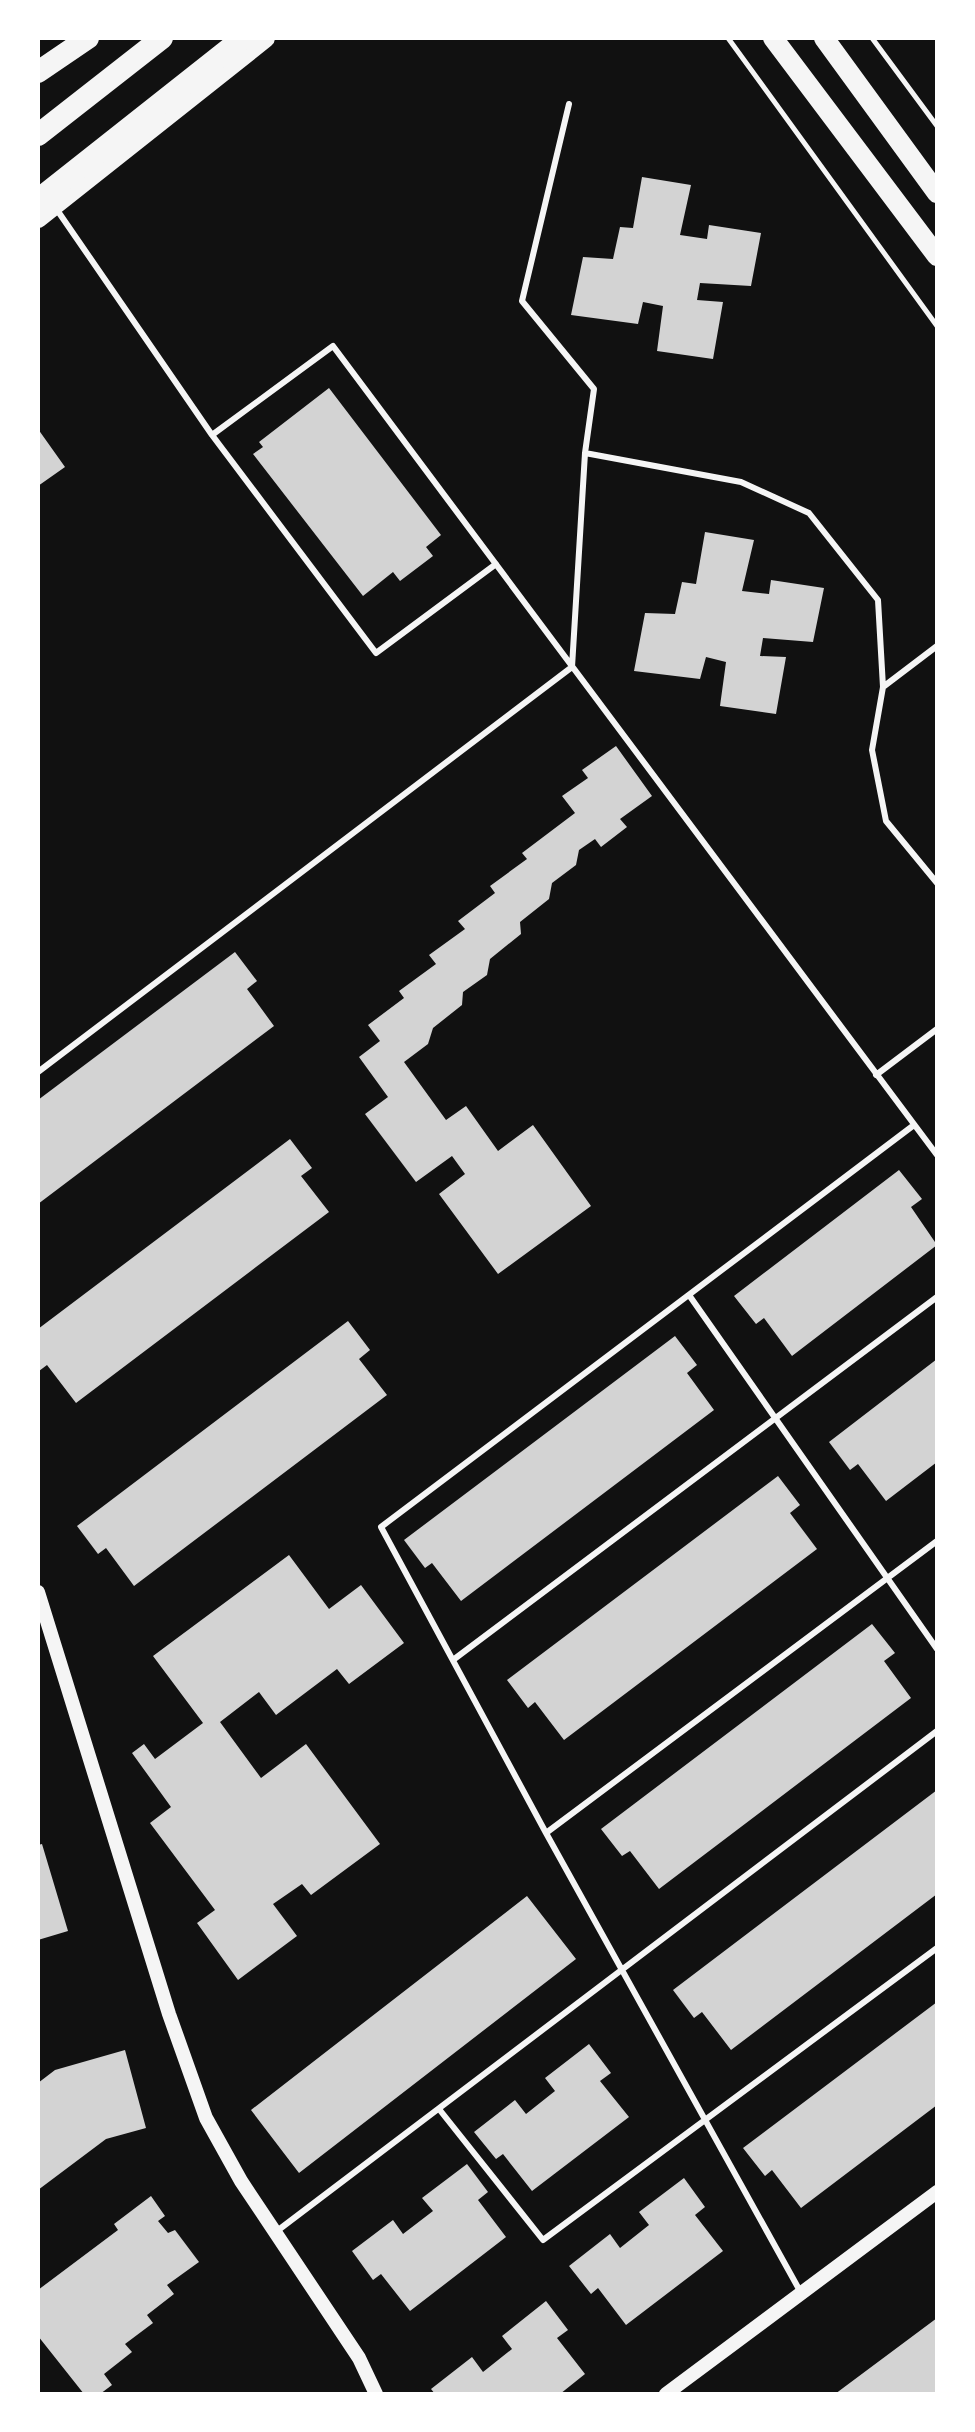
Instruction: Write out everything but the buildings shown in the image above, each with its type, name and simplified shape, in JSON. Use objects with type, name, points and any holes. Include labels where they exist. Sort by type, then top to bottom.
[{"type":"highway","points":[[38,72],[88,38]]},
{"type":"highway","points":[[38,135],[162,38]]},
{"type":"highway","points":[[42,207],[73,172],[243,38]]},
{"type":"main road","points":[[38,83],[94,38]]},
{"type":"main road","points":[[42,207],[265,38]]},
{"type":"main road","points":[[773,38],[937,256]]},
{"type":"main road","points":[[824,38],[937,193]]},
{"type":"street","points":[[38,1592],[169,2014],[206,2118],[241,2181],[345,2335],[376,2394]]},
{"type":"street","points":[[666,2394],[937,2192]]},
{"type":"lane","points":[[38,1072],[572,667],[585,453],[594,389],[522,301],[569,104]]},
{"type":"lane","points":[[42,207],[376,653],[496,564]]},
{"type":"lane","points":[[212,435],[333,346],[937,1155]]},
{"type":"lane","points":[[585,453],[741,482],[809,513],[878,600],[883,687],[872,750],[886,821],[937,883]]},
{"type":"lane","points":[[883,687],[937,646]]},
{"type":"lane","points":[[876,1075],[937,1029]]},
{"type":"lane","points":[[801,2294],[381,1527],[914,1125]]},
{"type":"lane","points":[[689,1295],[937,1649]]},
{"type":"lane","points":[[453,1660],[937,1297]]},
{"type":"lane","points":[[546,1833],[937,1541]]},
{"type":"lane","points":[[275,2232],[937,1731]]},
{"type":"lane","points":[[439,2109],[543,2240],[937,1948]]},
{"type":"path","points":[[728,38],[937,326]]},
{"type":"path","points":[[872,38],[937,126]]}]
